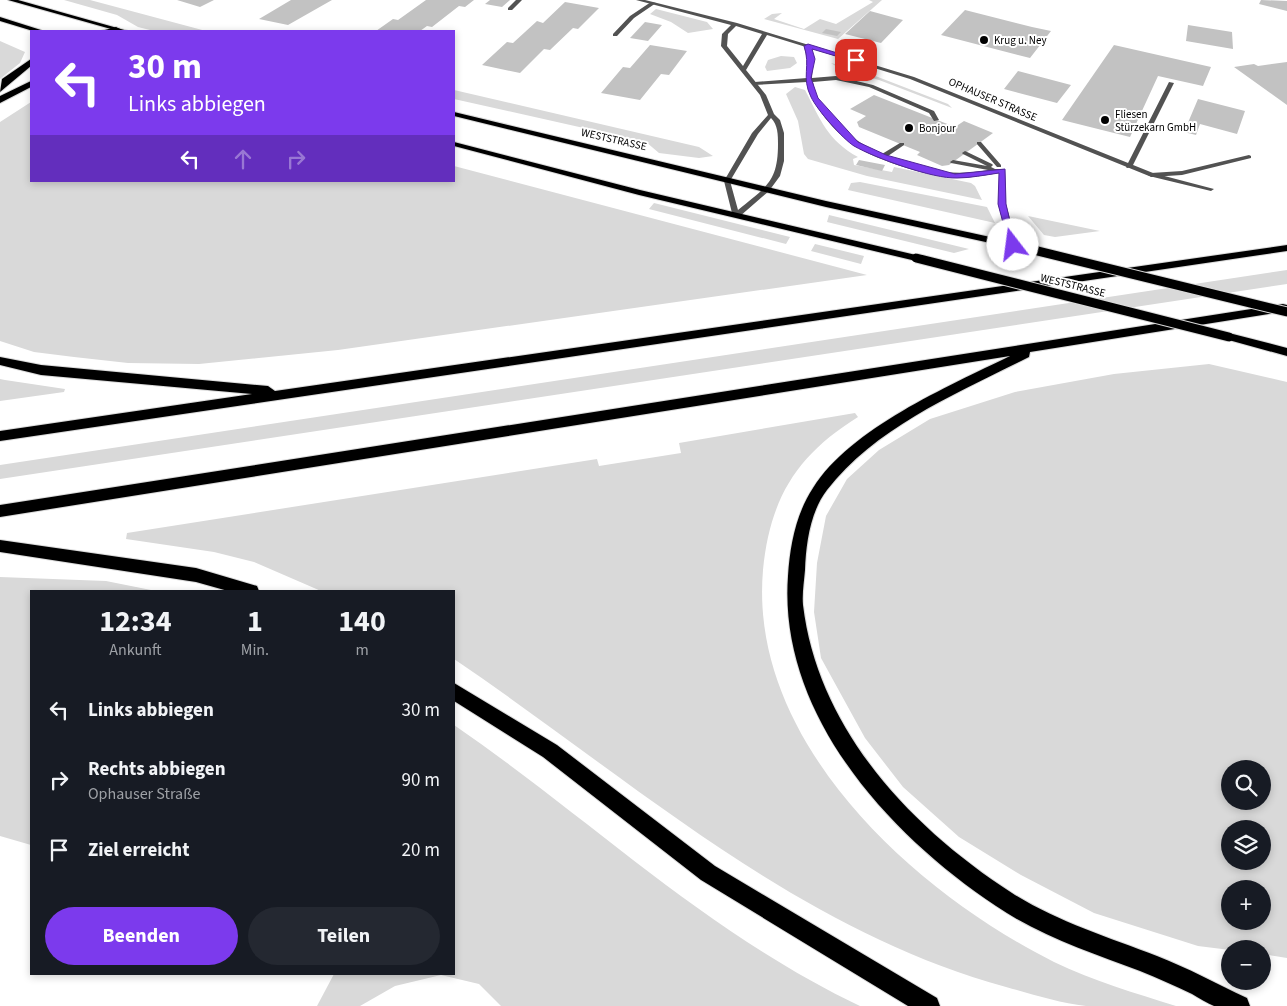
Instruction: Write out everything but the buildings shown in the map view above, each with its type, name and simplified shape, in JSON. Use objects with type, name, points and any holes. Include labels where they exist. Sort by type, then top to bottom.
[{"type":"highway","points":[[0,89],[5,81],[30,63]]},
{"type":"highway","points":[[0,102],[30,85]]},
{"type":"highway","points":[[0,102],[30,94]]},
{"type":"highway","points":[[0,436],[1287,248]]},
{"type":"highway","points":[[0,511],[1287,310]]},
{"type":"highway","points":[[1034,348],[905,416],[861,447],[822,486],[803,526],[793,576],[797,634],[821,706],[856,761],[900,814],[950,862],[1006,901],[1086,941],[1160,968],[1239,1006]]},
{"type":"highway","points":[[0,361],[41,370],[295,393]]},
{"type":"highway","points":[[0,546],[196,575],[248,590]]},
{"type":"highway","points":[[455,692],[550,751],[708,873],[929,1006]]},
{"type":"main road","points":[[11,0],[114,30]]},
{"type":"main road","points":[[0,19],[36,30]]},
{"type":"main road","name":"WESTSTRASSE","points":[[455,114],[651,160],[727,181],[1013,245],[1287,310]]},
{"type":"main road","name":"WESTSTRASSE","points":[[455,144],[639,192],[916,258],[1287,352]]},
{"type":"street","points":[[510,8],[520,0]]},
{"type":"street","name":"OPHAUSER STRASSE","points":[[639,0],[735,24],[912,78],[1151,175],[1211,189]]},
{"type":"street","points":[[615,35],[632,17],[653,3]]},
{"type":"street","points":[[735,24],[725,34],[724,46],[764,95],[770,115],[777,120],[781,133],[781,161],[777,176],[767,190],[736,215],[727,181],[755,133],[770,115]]},
{"type":"street","points":[[744,69],[765,34]]},
{"type":"street","points":[[808,46],[812,59],[808,78],[815,98],[840,129],[856,144],[883,156],[920,168],[955,176],[1002,170]]},
{"type":"street","points":[[756,84],[808,78],[836,78],[871,86],[932,112],[936,120]]},
{"type":"street","points":[[1129,166],[1171,83]]},
{"type":"street","points":[[978,143],[1002,170],[1002,204],[1013,245]]},
{"type":"street","points":[[883,156],[902,144]]},
{"type":"street","points":[[965,153],[1002,170]]},
{"type":"street","points":[[1151,175],[1182,173],[1249,157]]},
{"type":"street","points":[[953,162],[1002,170]]},
{"type":"shaded area","points":[[64,0],[90,0],[202,30],[150,30],[138,27],[117,15]]},
{"type":"shaded area","points":[[869,0],[882,0],[838,39],[764,19],[772,14],[782,13],[774,19],[804,29],[820,19],[836,24],[873,2]]},
{"type":"shaded area","points":[[656,9],[707,22],[713,29],[688,33],[671,22],[650,14]]},
{"type":"shaded area","points":[[0,41],[25,52],[20,63],[0,79]]},
{"type":"shaded area","points":[[781,56],[794,57],[797,63],[790,68],[767,71],[765,67],[768,60]]},
{"type":"shaded area","points":[[831,63],[865,72],[948,104],[952,108],[879,80],[842,70]]},
{"type":"shaded area","points":[[795,87],[805,90],[820,120],[839,144],[858,157],[853,159],[854,165],[892,172],[894,167],[971,183],[975,186],[982,200],[867,176],[808,159],[804,154],[798,121],[786,94]]},
{"type":"shaded area","points":[[455,90],[699,147],[713,156],[699,158],[659,153],[646,142],[455,99]]},
{"type":"shaded area","points":[[30,103],[30,182],[455,182],[455,166],[867,275],[338,350],[199,364],[128,363],[34,352],[0,341],[0,122]]},
{"type":"shaded area","points":[[860,182],[987,207],[995,223],[848,190],[851,183]]},
{"type":"shaded area","points":[[654,203],[790,237],[786,244],[649,209]]},
{"type":"shaded area","points":[[829,215],[969,249],[954,253],[827,222]]},
{"type":"shaded area","points":[[1028,216],[1100,231],[1055,237],[1044,235]]},
{"type":"shaded area","points":[[815,244],[864,256],[861,264],[811,251]]},
{"type":"shaded area","points":[[1287,270],[1287,284],[0,479],[0,465]]},
{"type":"shaded area","points":[[1209,364],[1287,382],[1287,958],[1271,955],[1271,940],[1221,940],[1221,949],[1198,946],[1094,913],[1021,875],[959,837],[903,787],[865,738],[821,658],[814,612],[817,563],[826,516],[847,479],[879,450],[930,419],[1015,392],[1114,374]]},
{"type":"shaded area","points":[[0,379],[65,389],[64,392],[0,401]]},
{"type":"shaded area","points":[[855,413],[858,417],[818,447],[790,481],[772,521],[763,570],[765,633],[782,694],[812,751],[850,804],[896,853],[947,895],[1001,932],[1054,962],[1099,981],[1176,1006],[1076,1005],[1006,987],[929,961],[856,928],[785,889],[717,846],[455,660],[455,590],[319,590],[254,562],[214,552],[126,539],[127,533],[597,459],[599,466],[681,453],[679,443]]},
{"type":"shaded area","points":[[0,577],[106,581],[151,590],[30,590],[30,845],[0,836]]},
{"type":"shaded area","points":[[455,726],[505,761],[651,874],[701,910],[752,945],[805,977],[860,1006],[501,1006],[479,984],[441,975],[455,975]]},
{"type":"shaded area","points":[[333,975],[441,975],[395,986],[360,1006],[317,1006]]},
{"type":"place","name":"Krug u. Ney","points":[[984,40]]},
{"type":"place","name":"Fliesen Stürzekarn GmbH","points":[[1105,120]]},
{"type":"place","name":"Bonjour","points":[[909,128]]},
{"type":"route","points":[[856,60],[808,46],[812,59],[808,78],[815,98],[840,129],[856,144],[883,156],[920,168],[955,176],[1002,170],[1002,204],[1013,245]]}]
